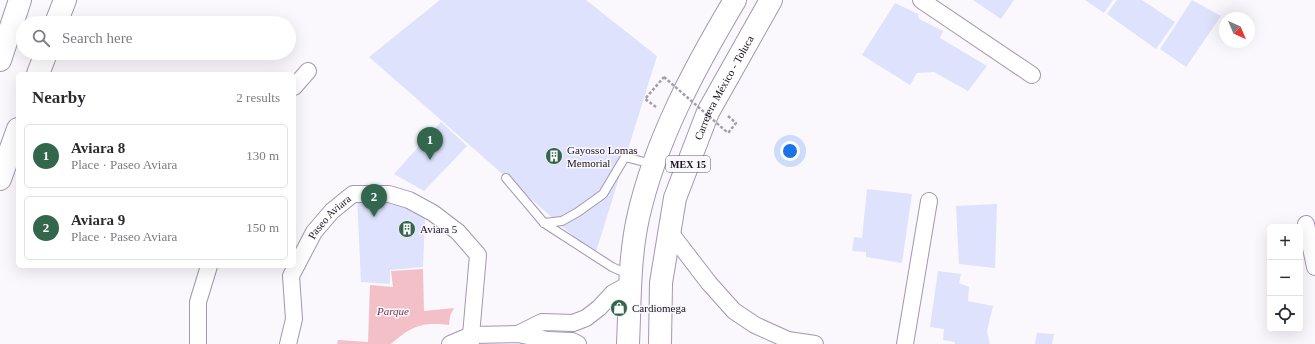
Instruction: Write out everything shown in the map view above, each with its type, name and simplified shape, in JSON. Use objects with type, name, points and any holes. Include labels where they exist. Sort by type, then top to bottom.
[{"type":"main road","points":[[0,59],[20,0]]},
{"type":"main road","points":[[59,16],[65,0]]},
{"type":"main road","name":"MEX 15","points":[[628,344],[632,258],[638,218],[650,173],[686,88],[711,40],[735,0]]},
{"type":"main road","name":"Carretera México - Toluca","points":[[660,344],[660,283],[675,198],[708,112],[771,0]]},
{"type":"main road","points":[[39,72],[43,60]]},
{"type":"main road","points":[[0,179],[16,135]]},
{"type":"street","points":[[921,0],[1032,75]]},
{"type":"street","points":[[296,85],[308,71]]},
{"type":"street","name":"Paseo Aviara","points":[[296,265],[314,232],[332,211],[353,194],[389,194],[409,200],[433,213],[458,232],[478,255],[471,340]]},
{"type":"street","points":[[905,344],[929,200]]},
{"type":"street","points":[[1306,224],[1315,267]]},
{"type":"street","points":[[669,231],[734,311],[755,325],[788,340],[815,344]]},
{"type":"street","points":[[198,344],[198,302],[208,268]]},
{"type":"street","name":"Paseo Aviara","points":[[288,344],[294,320],[290,276],[294,268]]},
{"type":"street","points":[[518,334],[542,322],[572,323],[586,318],[599,308],[613,293],[631,279]]},
{"type":"street","points":[[450,344],[518,334],[548,340],[572,341],[578,344]]},
{"type":"lane","points":[[544,223],[562,221],[578,212],[603,194],[625,157],[653,165]]},
{"type":"lane","points":[[506,178],[544,223],[631,279]]},
{"type":"path","points":[[645,99],[664,78],[728,133],[736,123]]},
{"type":"green space","name":"Parque","points":[[423,269],[424,311],[454,308],[450,316],[449,325],[431,324],[417,327],[411,329],[391,344],[337,344],[338,340],[368,342],[370,285],[393,287],[391,271]]},
{"type":"building","name":"Gayosso Lomas Memorial","points":[[440,0],[586,0],[657,56],[595,255],[369,57]]},
{"type":"building","points":[[973,0],[1014,0],[1001,19]]},
{"type":"building","points":[[1085,0],[1113,0],[1104,13]]},
{"type":"building","points":[[1117,0],[1142,0],[1175,22],[1156,49],[1107,14]]},
{"type":"building","points":[[1192,0],[1219,15],[1219,19],[1186,67],[1160,49]]},
{"type":"building","points":[[895,3],[918,14],[919,19],[943,31],[940,38],[987,66],[968,91],[934,72],[917,73],[910,85],[862,55]]},
{"type":"building","points":[[441,122],[467,146],[424,191],[394,174]]},
{"type":"building","points":[[867,189],[912,194],[902,263],[866,257],[866,252],[852,251],[854,237],[862,238]]},
{"type":"building","points":[[357,194],[389,194],[425,219],[423,267],[390,270],[390,284],[361,282]]},
{"type":"building","points":[[997,204],[995,268],[959,264],[956,206]]},
{"type":"building","points":[[938,271],[961,274],[959,283],[969,287],[968,301],[993,306],[987,331],[990,344],[955,344],[955,342],[943,340],[944,329],[930,327]]},
{"type":"building","points":[[1037,333],[1054,334],[1052,344],[1035,344]]},
{"type":"place","name":"Gayosso Lomas Memorial","points":[[554,156]]},
{"type":"place","name":"Aviara 8","points":[[430,160]]},
{"type":"place","name":"Aviara 9","points":[[374,217]]},
{"type":"place","name":"Aviara 5","points":[[407,229]]},
{"type":"place","name":"Cardiomega","points":[[619,308]]}]
